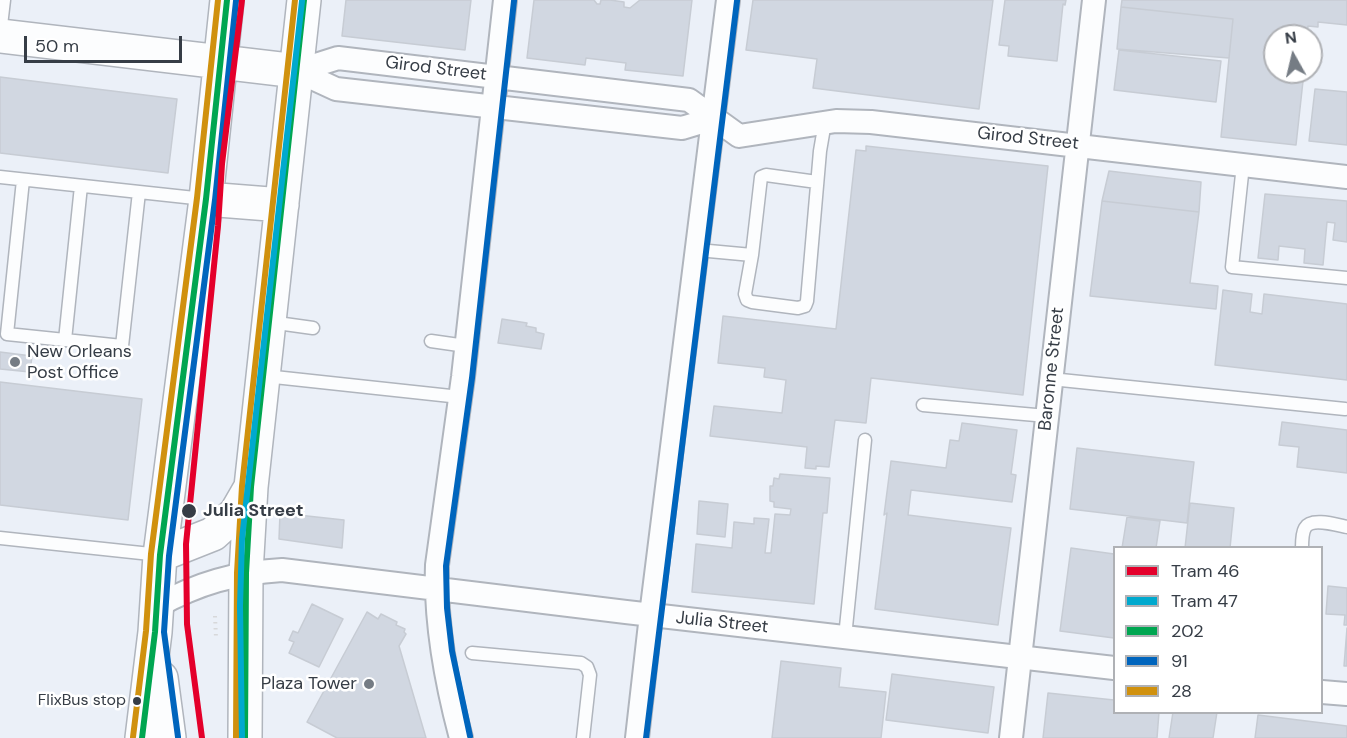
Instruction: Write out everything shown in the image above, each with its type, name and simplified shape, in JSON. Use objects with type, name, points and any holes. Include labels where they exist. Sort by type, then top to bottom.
[{"type":"main road","points":[[142,738],[156,619],[160,555],[206,199],[227,0]]},
{"type":"main road","points":[[244,738],[246,573],[251,487],[304,0]]},
{"type":"main road","name":"Girod Street","points":[[0,35],[297,72]]},
{"type":"main road","points":[[206,199],[282,205]]},
{"type":"main road","points":[[160,555],[213,534],[236,513],[251,487]]},
{"type":"main road","points":[[156,619],[169,738]]},
{"type":"street","points":[[460,738],[442,652],[436,588],[438,552],[460,397],[505,0]]},
{"type":"street","points":[[637,738],[728,0]]},
{"type":"street","name":"Baronne Street","points":[[1011,738],[1094,0]]},
{"type":"street","name":"Girod Street","points":[[297,72],[338,58],[689,100],[739,136],[825,122],[871,122],[1347,177]]},
{"type":"street","name":"Girod Street","points":[[297,72],[336,88],[682,128],[715,118]]},
{"type":"street","name":"Julia Street","points":[[156,619],[186,590],[246,573],[282,570],[1113,668]]},
{"type":"street","points":[[1323,692],[1347,694]]},
{"type":"lane","points":[[0,35],[4,0]]},
{"type":"lane","points":[[817,182],[766,175],[761,177],[745,294],[747,300],[798,308],[805,306],[825,122]]},
{"type":"lane","points":[[1243,165],[1232,267],[1347,278]]},
{"type":"lane","points":[[0,177],[206,199]]},
{"type":"lane","points":[[23,180],[7,334],[122,346],[139,192]]},
{"type":"lane","points":[[65,340],[81,186]]},
{"type":"lane","points":[[698,250],[752,255]]},
{"type":"lane","points":[[270,322],[313,328]]},
{"type":"lane","points":[[431,341],[466,346]]},
{"type":"lane","points":[[264,376],[460,397]]},
{"type":"lane","points":[[1051,379],[1345,409]]},
{"type":"lane","points":[[923,405],[1047,416]]},
{"type":"lane","points":[[844,637],[865,440]]},
{"type":"lane","points":[[1302,546],[1304,530],[1308,525],[1314,523],[1347,526]]},
{"type":"lane","points":[[0,538],[160,555]]},
{"type":"lane","points":[[472,653],[581,663],[587,667],[590,675],[583,738]]},
{"type":"path","points":[[215,616],[216,638]]},
{"type":"building","points":[[346,0],[471,0],[465,50],[342,36]]},
{"type":"building","points":[[534,0],[594,0],[600,4],[601,0],[610,0],[624,2],[624,7],[630,8],[640,0],[692,0],[683,76],[625,70],[626,63],[586,58],[585,65],[527,58]]},
{"type":"building","points":[[753,0],[993,0],[979,109],[813,88],[817,59],[746,50]]},
{"type":"building","points":[[1005,0],[1066,0],[1065,5],[1063,4],[1057,61],[1008,56],[1009,46],[999,45]]},
{"type":"building","points":[[1122,0],[1347,0],[1347,25],[1318,22],[1318,24],[1263,24],[1263,84],[1303,84],[1296,145],[1221,137],[1233,19],[1121,7]]},
{"type":"building","points":[[1121,7],[1233,19],[1229,58],[1117,49]]},
{"type":"building","points":[[1119,50],[1221,61],[1216,102],[1114,90]]},
{"type":"building","points":[[0,77],[177,99],[168,173],[0,153]]},
{"type":"building","points":[[1315,89],[1347,92],[1347,145],[1309,141]]},
{"type":"building","points":[[866,146],[1048,166],[1023,395],[871,378],[866,423],[835,420],[829,467],[816,466],[816,469],[805,468],[807,447],[710,436],[714,406],[782,413],[786,380],[764,377],[765,368],[718,363],[723,316],[836,329],[856,150],[866,151]]},
{"type":"building","points":[[1109,171],[1201,182],[1199,212],[1102,201]]},
{"type":"building","points":[[1265,194],[1347,201],[1347,242],[1333,240],[1335,223],[1327,222],[1323,265],[1304,263],[1305,249],[1279,246],[1278,260],[1258,258]]},
{"type":"building","points":[[1102,201],[1199,212],[1190,283],[1218,286],[1216,309],[1090,296]]},
{"type":"building","points":[[1223,290],[1252,294],[1250,312],[1262,314],[1264,294],[1347,304],[1347,380],[1215,365]]},
{"type":"building","points":[[502,319],[527,323],[526,326],[536,328],[536,332],[544,334],[541,349],[498,343]]},
{"type":"building","name":"New Orleans Post Office","points":[[0,352],[32,356],[30,372],[0,369]]},
{"type":"building","points":[[0,382],[142,399],[128,520],[0,505]]},
{"type":"building","points":[[1282,422],[1347,430],[1347,473],[1297,467],[1299,447],[1279,445]]},
{"type":"building","points":[[962,423],[1017,430],[1011,474],[1016,475],[1012,502],[911,490],[908,515],[1011,528],[998,625],[875,609],[891,461],[946,468],[950,440],[959,441]]},
{"type":"building","points":[[1077,448],[1194,462],[1187,523],[1070,509]]},
{"type":"building","points":[[780,474],[830,478],[827,513],[823,513],[814,604],[692,592],[696,544],[732,548],[734,522],[754,524],[754,518],[769,519],[765,553],[771,553],[775,514],[790,515],[791,509],[774,507],[774,502],[770,501],[770,486],[773,486],[774,478],[779,479]]},
{"type":"building","points":[[699,501],[728,504],[725,537],[697,534]]},
{"type":"building","points":[[1190,503],[1234,508],[1230,546],[1185,546]]},
{"type":"building","points":[[280,513],[344,520],[342,548],[279,539]]},
{"type":"building","points":[[1127,517],[1160,521],[1156,546],[1122,546]]},
{"type":"building","points":[[1071,548],[1113,554],[1113,638],[1060,631]]},
{"type":"building","points":[[1328,586],[1347,588],[1347,625],[1344,625],[1345,615],[1326,614]]},
{"type":"building","points":[[312,604],[343,619],[319,667],[289,653],[294,642],[289,640],[293,631],[298,633]]},
{"type":"building","name":"Plaza Tower","points":[[367,612],[378,619],[381,614],[405,629],[406,634],[399,646],[426,738],[337,738],[307,722]]},
{"type":"building","points":[[1347,628],[1347,666],[1344,666]]},
{"type":"building","points":[[781,661],[841,668],[839,687],[886,692],[881,738],[772,738]]},
{"type":"building","points":[[892,674],[994,687],[988,733],[886,720]]},
{"type":"building","points":[[1048,693],[1113,700],[1113,714],[1159,714],[1157,738],[1043,738]]},
{"type":"building","points":[[1173,714],[1217,714],[1213,738],[1169,738]]},
{"type":"building","points":[[1258,715],[1347,726],[1347,738],[1255,738]]},
{"type":"tram line","name":"46","points":[[202,738],[187,624],[186,544],[218,226],[222,164],[242,0]]},
{"type":"tram line","name":"47","points":[[242,738],[240,606],[242,539],[302,1]]},
{"type":"transit line","name":"28","points":[[133,737],[146,631],[151,554],[197,198],[218,0]]},
{"type":"transit line","name":"202","points":[[142,738],[155,632],[160,555],[206,199],[227,0]]},
{"type":"transit line","name":"28","points":[[236,738],[237,573],[242,486],[295,0]]},
{"type":"transit line","name":"202","points":[[245,738],[246,573],[251,487],[304,0]]},
{"type":"transit line","name":"91","points":[[178,737],[164,632],[169,556],[215,200],[236,1]]},
{"type":"transit line","name":"91","points":[[470,736],[452,651],[447,608],[446,566],[472,378],[514,1]]},
{"type":"transit line","name":"91","points":[[646,738],[737,1]]},
{"type":"place","name":"New Orleans Post Office","points":[[15,362]]},
{"type":"place","name":"Julia Street","points":[[189,511]]},
{"type":"place","name":"Plaza Tower","points":[[369,684]]},
{"type":"place","name":"FlixBus stop","points":[[137,701]]}]
